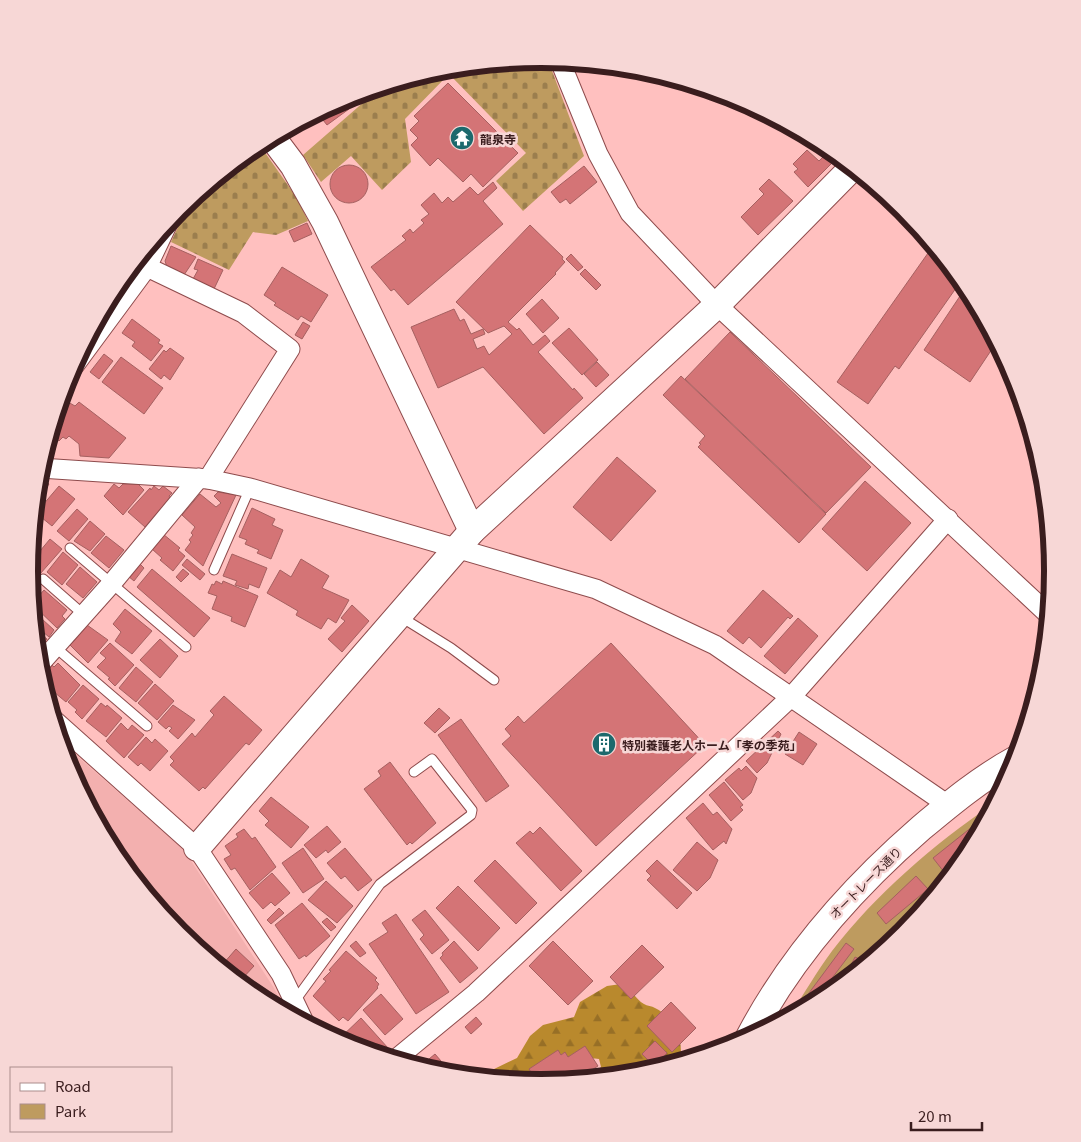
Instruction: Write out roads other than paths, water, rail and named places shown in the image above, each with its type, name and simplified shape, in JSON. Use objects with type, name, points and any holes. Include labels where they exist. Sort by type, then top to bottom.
[{"type":"street","points":[[563,69],[598,154],[630,214],[716,305],[948,518],[1042,608]]},
{"type":"street","points":[[277,143],[293,165],[325,222],[464,539]]},
{"type":"street","points":[[197,848],[464,539],[716,305],[848,172]]},
{"type":"street","points":[[45,658],[203,479],[290,349],[243,313],[142,264],[104,320]]},
{"type":"street","points":[[48,469],[203,479],[250,488],[464,539],[596,589],[715,645],[792,696],[948,805]]},
{"type":"street","points":[[402,1054],[476,993],[792,696],[948,518]]},
{"type":"street","points":[[62,728],[197,848],[281,974],[299,1012]]},
{"type":"street","name":"オートレース通り","points":[[755,1026],[773,994],[799,955],[836,910],[892,854],[948,805],[977,783],[1003,767]]},
{"type":"lane","points":[[214,570],[250,488]]},
{"type":"lane","points":[[70,548],[186,647]]},
{"type":"lane","points":[[43,579],[84,615]]},
{"type":"lane","points":[[398,616],[451,648],[494,680]]},
{"type":"lane","points":[[55,647],[147,726]]},
{"type":"lane","points":[[294,1002],[380,884],[471,815],[472,810],[432,759],[414,772]]},
{"type":"place","name":"龍泉寺","points":[[462,138]]},
{"type":"place","name":"特別養護老人ホーム「孝の季苑」","points":[[604,744]]}]
